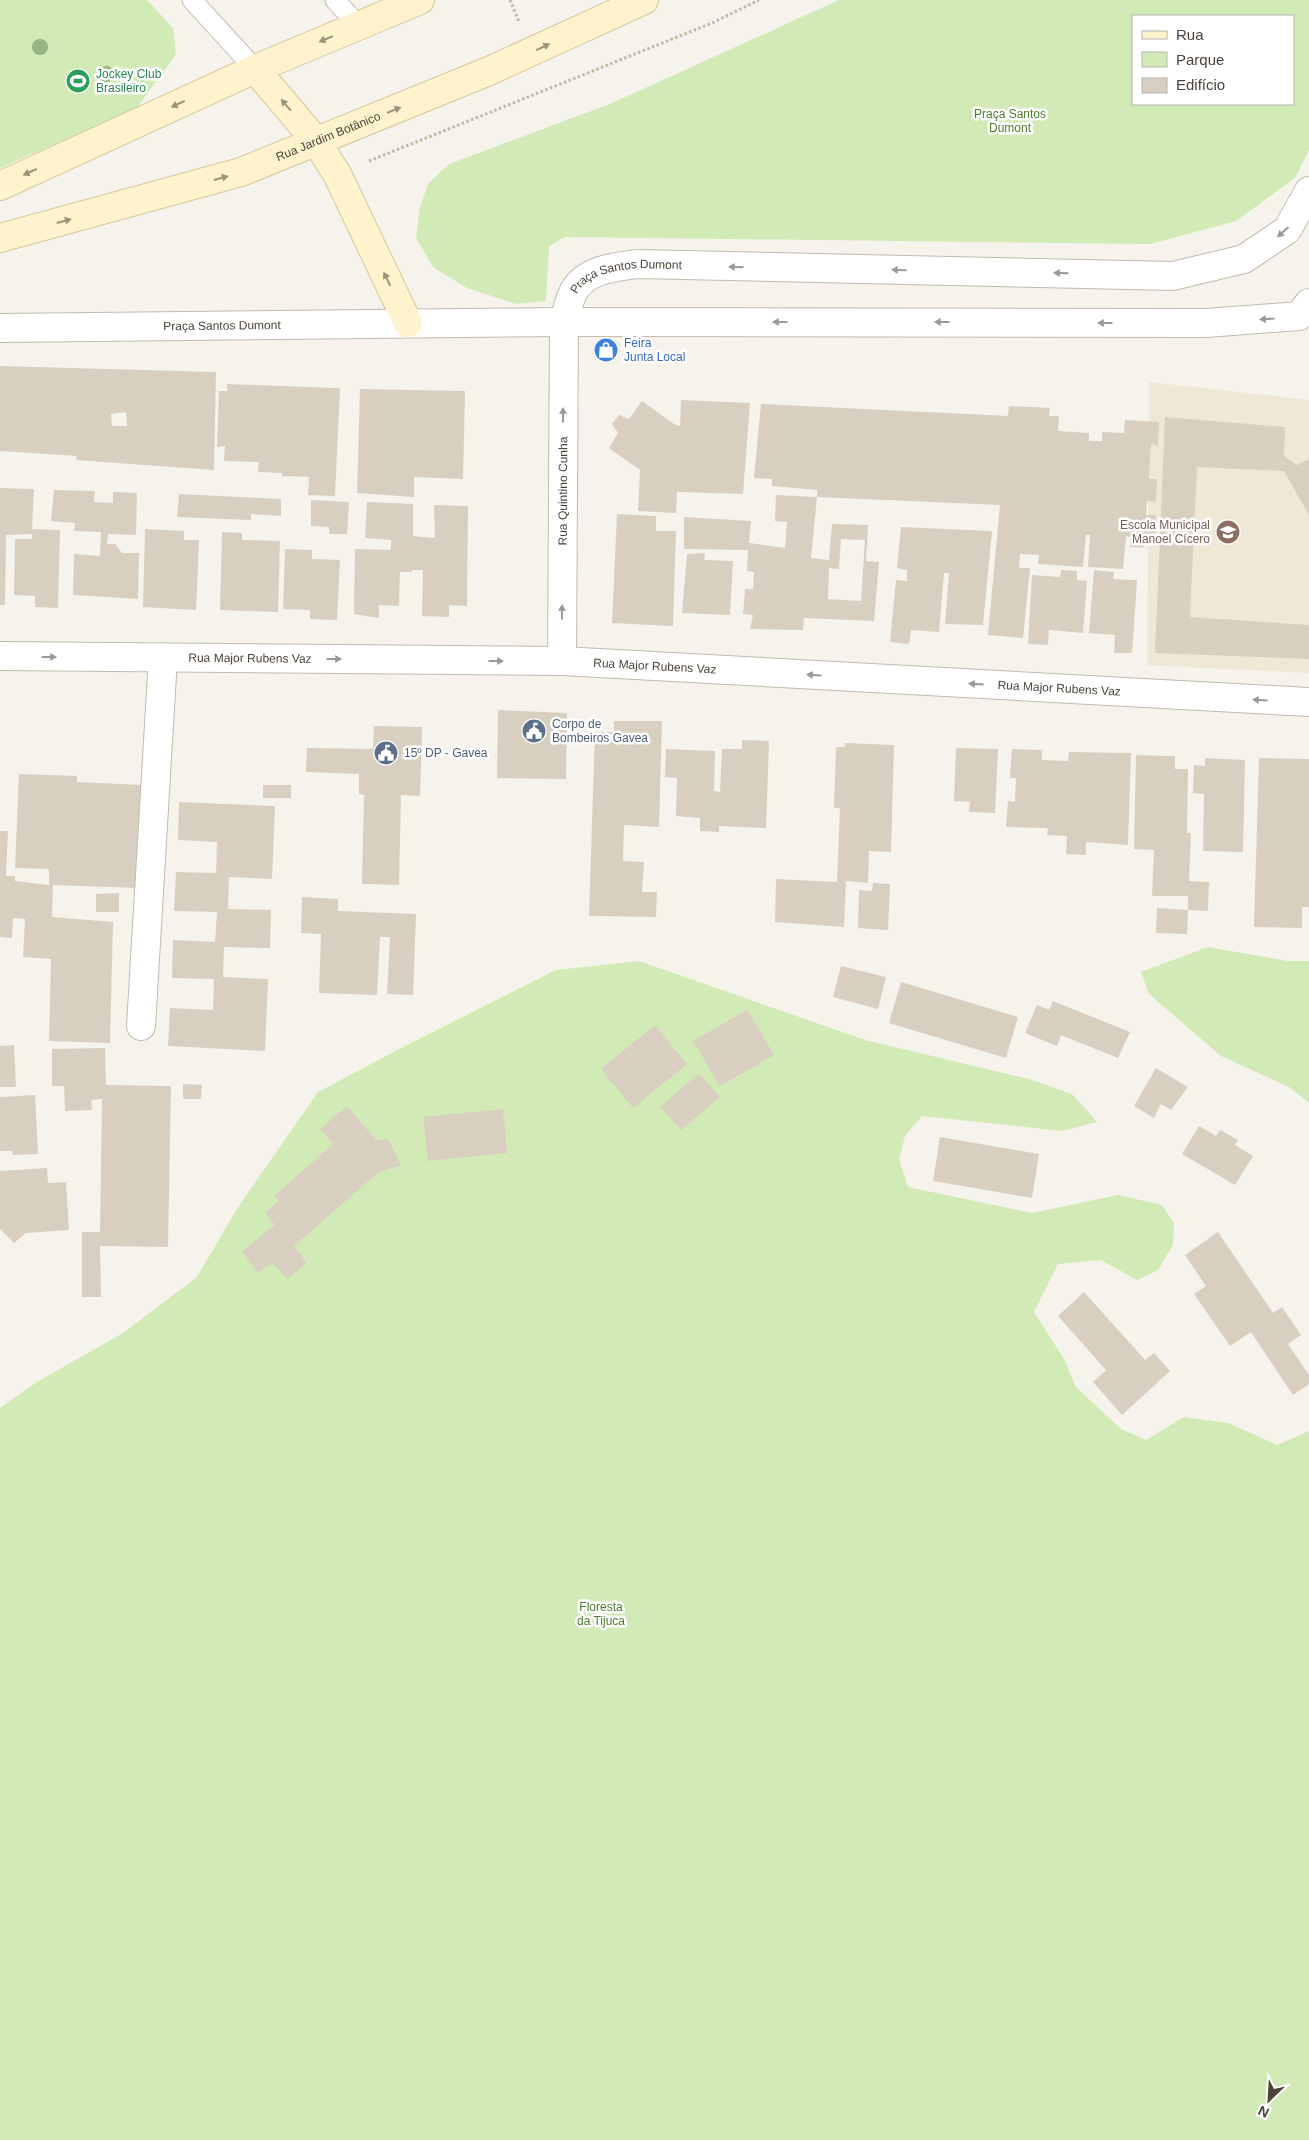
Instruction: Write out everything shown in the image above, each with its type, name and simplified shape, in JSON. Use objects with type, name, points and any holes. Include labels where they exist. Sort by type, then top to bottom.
[{"type":"main road","points":[[0,186],[255,69],[420,0]]},
{"type":"main road","name":"Rua Jardim Botânico","points":[[0,238],[240,172],[489,71],[644,0]]},
{"type":"main road","points":[[255,69],[316,142],[348,193],[408,323]]},
{"type":"street","name":"Praça Santos Dumont","points":[[564,322],[572,293],[584,279],[610,268],[637,264],[1173,276],[1244,259],[1287,230],[1309,191]]},
{"type":"street","name":"Praça Santos Dumont","points":[[0,328],[564,322],[1206,323],[1306,318]]},
{"type":"street","name":"Rua Quintino Cunha","points":[[562,661],[564,322]]},
{"type":"street","name":"Rua Major Rubens Vaz","points":[[0,656],[562,661],[1309,702]]},
{"type":"street","points":[[141,1026],[163,658]]},
{"type":"lane","points":[[192,0],[255,69]]},
{"type":"lane","points":[[335,0],[358,25]]},
{"type":"shaded area","name":"Escola Municipal Manoel Cícero","points":[[1149,382],[1309,400],[1309,673],[1147,665]]},
{"type":"green space","name":"Jockey Club Brasileiro","points":[[0,0],[147,0],[173,28],[176,54],[136,109],[0,168]]},
{"type":"green space","name":"Praça Santos Dumont","points":[[839,0],[1309,0],[1309,150],[1295,178],[1236,221],[1150,244],[565,237],[549,246],[546,301],[516,304],[467,288],[433,267],[416,238],[420,207],[428,184],[449,164],[610,104]]},
{"type":"green space","points":[[1208,947],[1288,961],[1309,961],[1309,1103],[1289,1087],[1221,1056],[1149,994],[1141,972]]},
{"type":"green space","name":"Floresta da Tijuca","points":[[639,961],[865,1040],[1029,1079],[1072,1094],[1097,1122],[1062,1131],[922,1116],[905,1136],[899,1160],[908,1187],[1032,1213],[1118,1195],[1162,1205],[1174,1223],[1173,1245],[1158,1270],[1137,1280],[1101,1260],[1058,1264],[1034,1312],[1064,1359],[1076,1387],[1121,1429],[1146,1440],[1184,1417],[1228,1423],[1277,1445],[1309,1431],[1309,2140],[0,2140],[0,1408],[37,1382],[123,1333],[197,1277],[238,1207],[318,1092],[556,970]]},
{"type":"building","points":[[0,366],[216,372],[214,470],[76,460],[77,456],[0,451]],"holes":[[[126,412],[127,426],[112,426],[111,414]]]},
{"type":"building","points":[[227,384],[340,388],[335,496],[308,495],[309,477],[282,476],[282,473],[258,472],[259,462],[224,461],[225,446],[217,447],[219,391],[227,391]]},
{"type":"building","points":[[360,389],[465,391],[463,479],[414,477],[414,497],[357,493]]},
{"type":"building","points":[[681,400],[750,403],[743,494],[677,492],[676,513],[638,511],[640,470],[609,448],[618,433],[612,424],[619,415],[629,419],[642,401],[674,424],[680,426]]},
{"type":"building","points":[[761,404],[1008,416],[1009,406],[1050,408],[1049,416],[1059,416],[1058,431],[1089,433],[1089,441],[1102,441],[1102,432],[1124,433],[1125,420],[1159,422],[1158,446],[1151,444],[1149,479],[1157,479],[1156,502],[1147,501],[1146,515],[1156,515],[1155,540],[1144,540],[1143,548],[1130,547],[1130,537],[1126,536],[1123,569],[1088,567],[1090,535],[1086,535],[1083,567],[1038,564],[1039,555],[1020,554],[1019,568],[1030,568],[1023,638],[988,635],[1000,505],[817,497],[817,490],[772,486],[772,479],[754,478]]},
{"type":"building","points":[[1165,417],[1285,427],[1284,456],[1297,465],[1309,459],[1309,515],[1284,471],[1197,467],[1190,617],[1309,625],[1309,659],[1155,653]]},
{"type":"building","points":[[0,488],[34,489],[32,529],[60,530],[58,608],[35,607],[35,596],[14,595],[15,539],[32,539],[32,534],[6,535],[5,605],[0,605]]},
{"type":"building","points":[[54,490],[95,491],[94,502],[113,503],[113,492],[137,493],[136,535],[108,534],[107,544],[115,544],[122,553],[139,553],[138,599],[73,595],[74,554],[100,556],[101,532],[74,531],[75,523],[51,521]]},
{"type":"building","points":[[179,494],[281,499],[281,516],[251,514],[251,520],[177,517]]},
{"type":"building","points":[[776,495],[817,497],[811,558],[829,560],[832,524],[868,525],[866,561],[879,562],[874,621],[804,618],[803,630],[750,629],[753,615],[743,614],[745,589],[753,589],[754,572],[747,571],[748,550],[684,549],[684,517],[751,521],[749,543],[785,548],[787,522],[775,521]],"holes":[[[841,539],[865,540],[861,601],[828,599],[829,568],[839,569]]]},
{"type":"building","points":[[311,500],[349,502],[347,534],[329,534],[329,527],[311,526]]},
{"type":"building","points":[[367,502],[413,504],[413,536],[435,538],[434,505],[468,506],[467,606],[449,605],[449,617],[422,616],[423,570],[412,570],[412,572],[400,572],[399,606],[379,605],[379,618],[354,614],[355,549],[391,550],[391,540],[365,538]]},
{"type":"building","points":[[617,514],[656,516],[656,531],[676,531],[673,626],[612,623]]},
{"type":"building","points":[[901,527],[992,531],[983,625],[945,624],[949,573],[944,573],[939,632],[911,630],[909,644],[890,642],[896,580],[907,581],[907,570],[897,568]]},
{"type":"building","points":[[145,529],[184,531],[184,540],[199,540],[196,610],[143,607]]},
{"type":"building","points":[[222,532],[242,533],[242,540],[280,541],[278,612],[220,610]]},
{"type":"building","points":[[285,549],[312,550],[312,559],[340,560],[337,620],[310,619],[310,610],[283,609]]},
{"type":"building","points":[[705,553],[704,560],[733,561],[730,615],[682,613],[687,554]]},
{"type":"building","points":[[1061,570],[1077,571],[1077,580],[1087,581],[1083,633],[1049,630],[1048,645],[1028,644],[1032,575],[1060,577]]},
{"type":"building","points":[[1094,570],[1114,572],[1113,579],[1137,580],[1132,653],[1114,653],[1115,635],[1089,633]]},
{"type":"building","points":[[498,710],[567,713],[566,779],[497,778]]},
{"type":"building","points":[[614,721],[662,721],[659,827],[624,825],[623,861],[644,862],[642,892],[657,892],[656,917],[589,916],[595,732],[614,732]]},
{"type":"building","points":[[374,726],[422,727],[420,796],[401,795],[399,885],[362,884],[364,795],[359,794],[359,774],[306,772],[307,748],[373,749]]},
{"type":"building","points":[[742,740],[769,741],[766,828],[719,826],[719,832],[700,831],[700,818],[676,816],[677,778],[665,777],[666,749],[715,751],[714,791],[720,792],[722,749],[742,749]]},
{"type":"building","points":[[845,743],[894,745],[891,852],[869,851],[868,883],[846,881],[844,927],[775,922],[776,879],[837,882],[840,808],[834,808],[836,747],[845,747]]},
{"type":"building","points":[[956,748],[998,749],[995,813],[969,812],[970,802],[954,801]]},
{"type":"building","points":[[1012,749],[1042,750],[1042,760],[1068,761],[1069,752],[1131,753],[1128,845],[1086,842],[1086,855],[1066,854],[1067,836],[1047,835],[1048,828],[1006,827],[1008,801],[1015,802],[1016,778],[1010,778]]},
{"type":"building","points":[[1136,755],[1175,756],[1175,769],[1188,769],[1187,833],[1191,833],[1189,881],[1209,882],[1208,911],[1188,910],[1188,896],[1152,896],[1154,850],[1134,849]]},
{"type":"building","points":[[1205,758],[1245,760],[1243,852],[1203,851],[1204,794],[1193,793],[1194,765],[1205,766]]},
{"type":"building","points":[[1259,758],[1309,759],[1309,907],[1302,907],[1302,928],[1254,927]]},
{"type":"building","points":[[19,774],[77,776],[77,782],[142,785],[138,888],[53,885],[52,917],[113,922],[110,1043],[49,1041],[51,959],[23,957],[25,919],[13,918],[12,938],[0,937],[0,831],[8,831],[6,876],[15,876],[15,881],[49,885],[49,869],[15,868]]},
{"type":"building","points":[[263,785],[291,785],[291,798],[263,798]]},
{"type":"building","points":[[179,802],[275,806],[272,879],[229,877],[228,909],[271,910],[270,948],[224,947],[223,977],[268,979],[265,1051],[168,1046],[170,1008],[213,1010],[214,979],[172,978],[173,940],[215,942],[217,912],[174,911],[176,872],[216,873],[217,842],[178,840]]},
{"type":"building","points":[[873,883],[890,884],[888,930],[858,928],[859,890],[872,891]]},
{"type":"building","points":[[119,893],[119,912],[96,912],[96,894]]},
{"type":"building","points":[[302,897],[338,899],[338,911],[416,914],[413,995],[387,994],[390,937],[380,937],[377,995],[319,993],[321,934],[301,933]]},
{"type":"building","points":[[1157,908],[1188,910],[1187,934],[1156,933]]},
{"type":"building","points":[[841,966],[886,977],[878,1009],[833,997]]},
{"type":"building","points":[[901,982],[1018,1017],[1006,1058],[889,1023]]},
{"type":"building","points":[[1053,1001],[1130,1032],[1118,1058],[1061,1035],[1057,1046],[1025,1033],[1037,1005],[1049,1010]]},
{"type":"building","points":[[747,1010],[774,1055],[720,1086],[693,1041]]},
{"type":"building","points":[[655,1025],[687,1064],[633,1108],[601,1069]]},
{"type":"building","points":[[14,1045],[16,1087],[0,1087],[0,1046]]},
{"type":"building","points":[[105,1048],[106,1085],[171,1086],[168,1247],[100,1246],[101,1297],[82,1297],[82,1232],[100,1232],[102,1099],[91,1100],[92,1110],[65,1111],[64,1086],[52,1086],[52,1049]]},
{"type":"building","points":[[1156,1068],[1188,1087],[1171,1110],[1161,1104],[1154,1118],[1134,1106]]},
{"type":"building","points":[[699,1073],[720,1097],[681,1130],[660,1107]]},
{"type":"building","points":[[183,1084],[202,1085],[201,1099],[183,1099]]},
{"type":"building","points":[[35,1095],[38,1154],[13,1155],[12,1151],[0,1151],[0,1097]]},
{"type":"building","points":[[347,1106],[376,1140],[388,1139],[401,1165],[379,1172],[294,1246],[307,1263],[287,1279],[272,1262],[258,1273],[242,1251],[275,1225],[265,1213],[279,1200],[274,1196],[333,1144],[320,1129]]},
{"type":"building","points":[[503,1109],[507,1153],[428,1161],[423,1117]]},
{"type":"building","points":[[1199,1126],[1216,1136],[1220,1130],[1238,1140],[1235,1145],[1253,1156],[1235,1185],[1182,1154]]},
{"type":"building","points":[[940,1137],[1039,1154],[1032,1198],[933,1181]]},
{"type":"building","points":[[47,1168],[48,1183],[66,1182],[69,1230],[26,1233],[14,1243],[0,1229],[0,1171]]},
{"type":"building","points":[[1218,1232],[1273,1313],[1282,1307],[1301,1335],[1288,1344],[1309,1375],[1309,1384],[1293,1395],[1251,1332],[1230,1346],[1194,1294],[1206,1286],[1185,1255]]},
{"type":"building","points":[[1084,1292],[1145,1360],[1154,1353],[1170,1371],[1122,1415],[1093,1382],[1106,1370],[1058,1316]]},
{"type":"place","name":"Jockey Club Brasileiro","points":[[78,81]]},
{"type":"place","name":"Feira Junta Local","points":[[606,350]]},
{"type":"place","name":"Escola Municipal Manoel Cícero","points":[[1228,532]]},
{"type":"place","name":"Corpo de Bombeiros Gavea","points":[[534,731]]},
{"type":"place","name":"15º DP - Gavea","points":[[386,753]]}]
